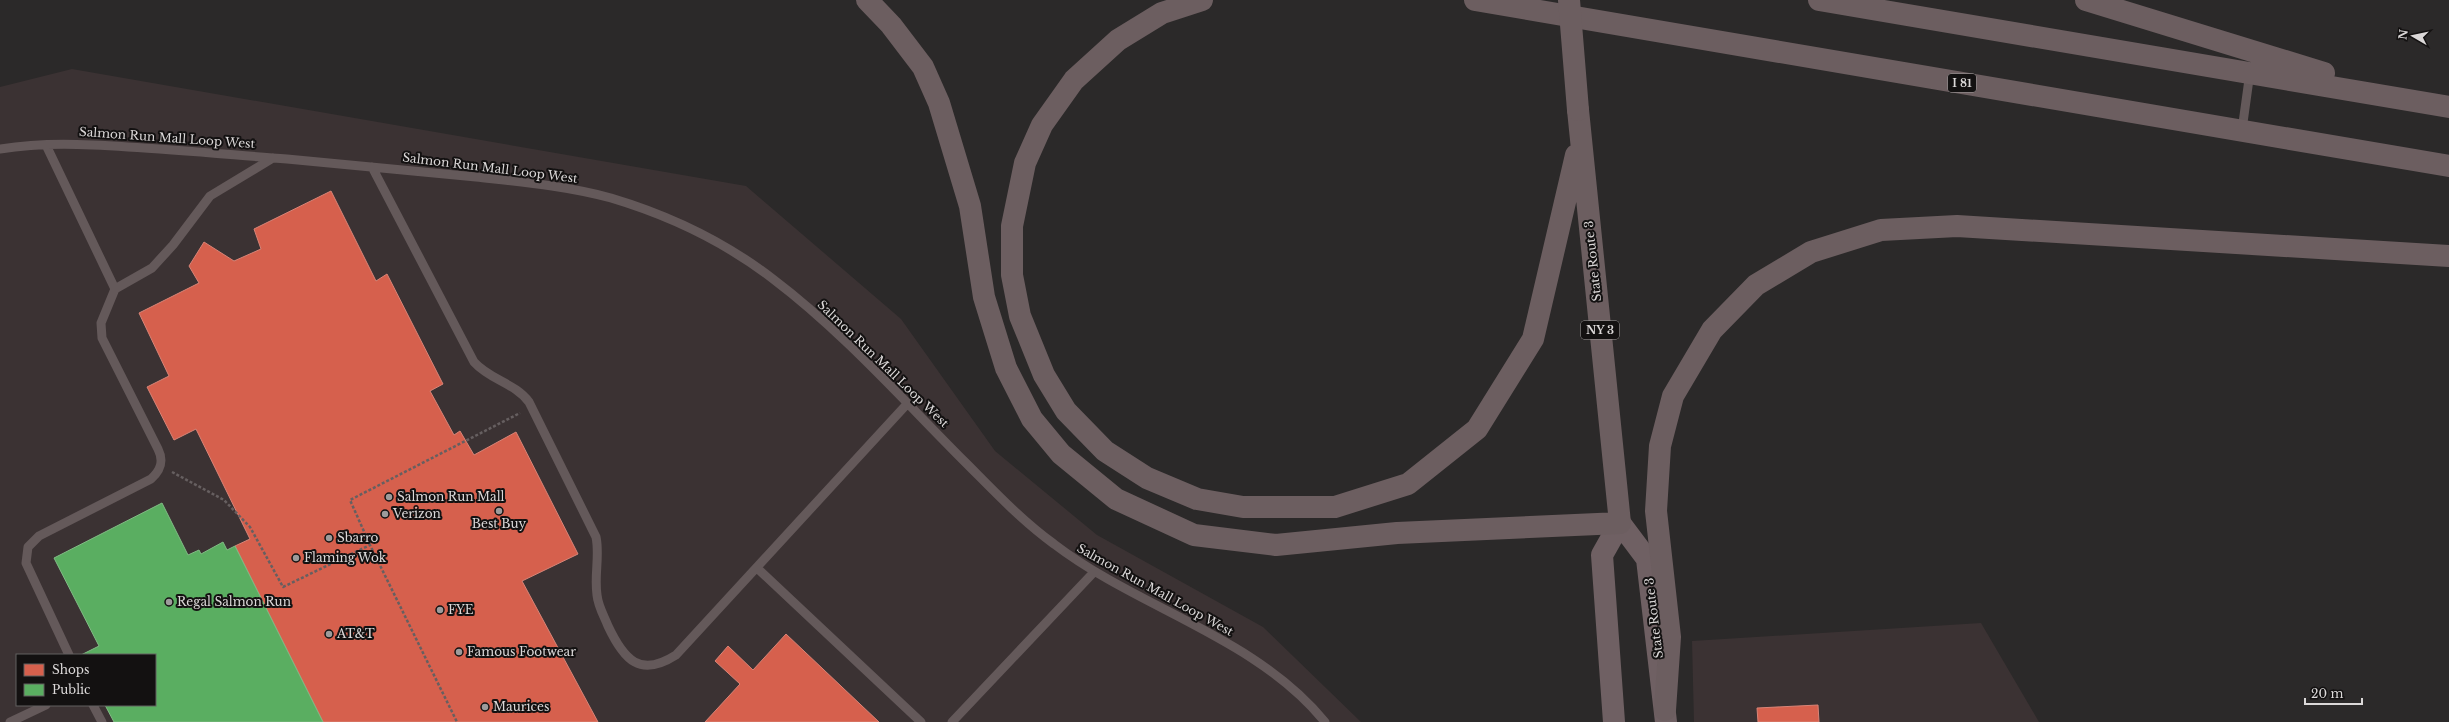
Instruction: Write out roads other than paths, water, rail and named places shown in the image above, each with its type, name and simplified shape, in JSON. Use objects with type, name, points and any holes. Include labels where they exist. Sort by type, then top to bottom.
[{"type":"highway","points":[[867,0],[891,25],[923,68],[939,103],[970,206],[984,297],[1006,368],[1032,419],[1061,454],[1116,499],[1194,535],[1276,545],[1397,533],[1620,523]]},
{"type":"highway","points":[[1202,0],[1162,13],[1118,40],[1074,80],[1042,125],[1025,163],[1012,226],[1012,275],[1020,316],[1044,375],[1066,411],[1105,451],[1147,478],[1197,499],[1243,507],[1335,507],[1408,484],[1477,429],[1533,339],[1580,138]]},
{"type":"highway","name":"I 81","points":[[1475,0],[2449,166]]},
{"type":"highway","name":"State Route 3","points":[[1569,0],[1580,138],[1620,523]]},
{"type":"highway","points":[[1819,0],[2411,99],[2449,107]]},
{"type":"highway","points":[[2086,0],[2411,99]]},
{"type":"highway","points":[[1665,716],[1670,637],[1656,511],[1660,446],[1673,396],[1712,330],[1756,285],[1811,252],[1881,230],[1957,226],[2449,256]]},
{"type":"main road","name":"State Route 3","points":[[1620,523],[1647,559],[1665,716]]},
{"type":"main road","points":[[1614,722],[1602,555],[1620,523]]},
{"type":"lane","points":[[2242,130],[2250,72]]},
{"type":"lane","name":"Salmon Run Mall Loop West","points":[[0,150],[46,145],[76,144],[150,148],[372,166],[581,190],[616,200],[675,222],[713,241],[772,278],[826,323],[1027,524],[1076,561],[1094,572],[1230,645],[1282,680],[1311,704],[1325,722]]},
{"type":"lane","points":[[46,145],[115,289]]},
{"type":"lane","points":[[69,654],[26,563],[28,548],[39,536],[151,478],[161,466],[161,456],[158,449],[100,332],[104,314],[115,289],[152,268],[210,196],[273,158]]},
{"type":"lane","points":[[372,166],[474,362],[488,375],[522,393],[531,408],[596,537],[598,553],[597,596],[615,641],[629,660],[653,666],[676,654],[907,404]]},
{"type":"lane","points":[[757,568],[921,722]]},
{"type":"lane","points":[[952,722],[1094,572]]},
{"type":"lane","points":[[10,722],[44,706]]},
{"type":"lane","points":[[94,706],[102,722]]},
{"type":"place","name":"Salmon Run Mall","points":[[389,497]]},
{"type":"place","name":"Best Buy","points":[[499,511]]},
{"type":"place","name":"Verizon","points":[[385,514]]},
{"type":"place","name":"Sbarro","points":[[329,538]]},
{"type":"place","name":"Flaming Wok","points":[[296,558]]},
{"type":"place","name":"Regal Salmon Run","points":[[169,602]]},
{"type":"place","name":"FYE","points":[[440,610]]},
{"type":"place","name":"AT&T","points":[[329,634]]},
{"type":"place","name":"Famous Footwear","points":[[459,652]]},
{"type":"place","name":"Maurices","points":[[485,707]]}]
